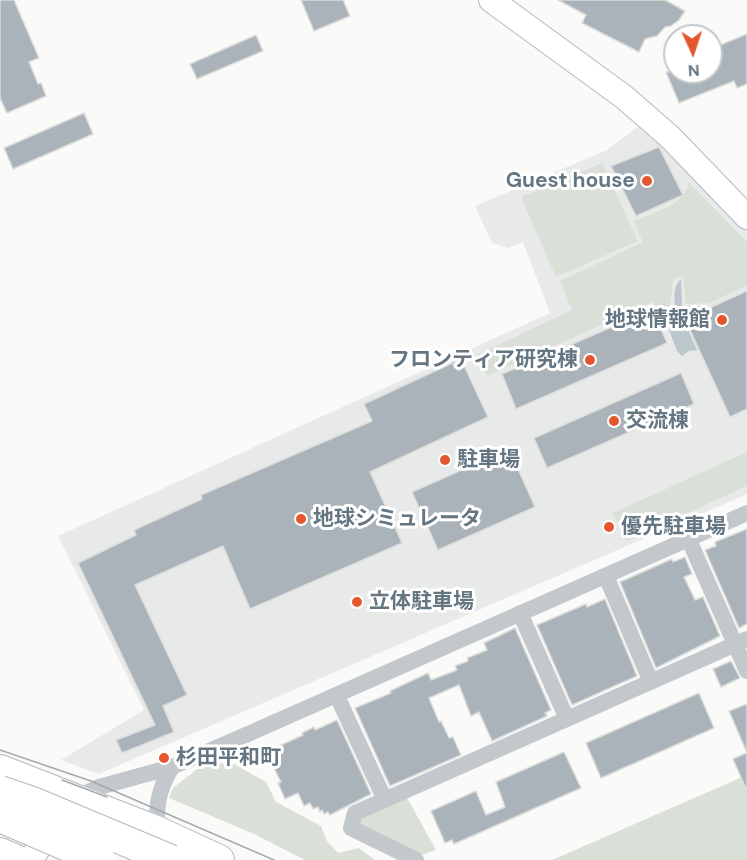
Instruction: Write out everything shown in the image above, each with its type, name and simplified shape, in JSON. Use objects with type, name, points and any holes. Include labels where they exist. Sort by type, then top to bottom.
[{"type":"highway","points":[[0,770],[76,798],[219,860]]},
{"type":"highway","points":[[0,791],[35,803],[171,860]]},
{"type":"highway","points":[[0,817],[100,860]]},
{"type":"highway","points":[[0,853],[16,860]]},
{"type":"street","points":[[490,0],[624,97],[670,137],[747,217]]},
{"type":"street","points":[[30,860],[76,798],[99,787],[172,767],[747,513]]},
{"type":"street","points":[[689,540],[741,642],[747,671]]},
{"type":"street","points":[[606,576],[651,682]]},
{"type":"street","points":[[520,613],[567,719]]},
{"type":"street","points":[[416,860],[351,828],[355,813],[741,642]]},
{"type":"street","points":[[337,696],[385,800]]},
{"type":"street","points":[[156,831],[157,800],[160,789],[172,767]]},
{"type":"shaded area","points":[[643,123],[747,217],[747,494],[99,774],[61,760],[144,710],[58,536],[550,313],[523,242],[508,248],[492,243],[475,206],[607,150]]},
{"type":"shaded area","points":[[602,163],[638,241],[556,277],[521,197]]},
{"type":"shaded area","points":[[689,183],[747,242],[747,285],[710,303],[686,304],[683,275],[673,280],[668,323],[662,326],[653,302],[487,376],[477,355],[572,310],[560,281],[643,242],[633,221],[667,208],[681,198]]},
{"type":"shaded area","points":[[681,279],[682,306],[707,306],[683,316],[697,350],[689,351],[682,356],[677,351],[669,330],[675,311],[676,287]]},
{"type":"shaded area","points":[[747,452],[747,486],[626,541],[613,513]]},
{"type":"shaded area","points":[[205,763],[234,764],[266,782],[276,802],[321,826],[327,841],[338,853],[359,848],[375,860],[305,860],[254,834],[169,798],[173,788]]},
{"type":"shaded area","points":[[747,775],[747,860],[552,860]]},
{"type":"shaded area","points":[[405,794],[436,850],[418,856],[360,831],[362,812]]},
{"type":"building","points":[[0,0],[14,0],[39,58],[29,62],[46,96],[7,113],[0,98]]},
{"type":"building","points":[[301,0],[343,0],[350,16],[314,31]]},
{"type":"building","points":[[558,0],[665,0],[685,11],[674,24],[663,24],[663,29],[657,36],[645,39],[639,52],[582,23],[586,15]]},
{"type":"building","points":[[747,34],[747,84],[737,88],[734,81],[679,103],[671,84],[723,84],[723,44]]},
{"type":"building","points":[[256,35],[263,51],[197,79],[190,64]]},
{"type":"building","points":[[84,113],[93,134],[13,169],[4,148]]},
{"type":"building","name":"Guest house","points":[[659,147],[683,195],[636,216],[611,166]]},
{"type":"building","name":"地球情報館","points":[[747,291],[747,409],[730,417],[685,319]]},
{"type":"building","name":"フロンティア研究棟","points":[[651,306],[667,343],[516,409],[502,374],[612,327],[611,325]]},
{"type":"building","points":[[461,359],[488,417],[370,472],[402,543],[250,609],[223,546],[135,585],[187,695],[163,706],[174,732],[122,753],[116,740],[155,725],[78,563],[136,535],[134,530],[202,499],[201,495],[372,421],[364,404]]},
{"type":"building","name":"交流棟","points":[[681,373],[694,404],[547,468],[534,438]]},
{"type":"building","points":[[509,449],[535,507],[438,550],[412,492]]},
{"type":"building","points":[[747,529],[747,624],[739,628],[705,550],[716,546],[715,542]]},
{"type":"building","points":[[685,557],[692,574],[684,577],[695,600],[703,597],[720,636],[656,668],[620,582],[672,559],[673,562]]},
{"type":"building","points":[[605,599],[637,676],[572,705],[537,625],[586,604],[587,607]]},
{"type":"building","points":[[515,628],[551,710],[545,713],[547,716],[492,741],[479,712],[471,716],[459,685],[429,698],[439,722],[441,721],[449,738],[453,737],[461,755],[390,786],[355,708],[391,693],[390,691],[428,673],[431,680],[457,670],[455,666],[468,661],[467,658],[487,650],[484,643]]},
{"type":"building","points":[[731,661],[740,678],[721,687],[713,669]]},
{"type":"building","points":[[699,693],[714,728],[601,778],[586,743]]},
{"type":"building","points":[[747,704],[747,753],[729,711]]},
{"type":"building","points":[[337,720],[371,794],[330,815],[328,812],[324,814],[322,810],[320,812],[318,807],[313,809],[310,803],[304,806],[298,793],[285,799],[278,783],[281,782],[266,752],[303,735],[302,733],[314,727],[315,730]]},
{"type":"building","points":[[564,752],[581,788],[454,844],[452,840],[445,843],[431,811],[476,791],[486,815],[505,807],[496,782]]},
{"type":"building","points":[[747,753],[747,791],[733,759]]},
{"type":"tram line","points":[[0,750],[91,781],[274,860]]},
{"type":"tram line","points":[[62,780],[107,797]]},
{"type":"place","name":"Guest house","points":[[647,181]]},
{"type":"place","name":"地球情報館","points":[[722,320]]},
{"type":"place","name":"フロンティア研究棟","points":[[590,360]]},
{"type":"place","name":"交流棟","points":[[614,421]]},
{"type":"place","name":"駐車場","points":[[445,460]]},
{"type":"place","name":"地球シミュレータ","points":[[301,519]]},
{"type":"place","name":"優先駐車場","points":[[609,527]]},
{"type":"place","name":"立体駐車場","points":[[357,602]]},
{"type":"place","name":"杉田平和町","points":[[164,758]]}]
